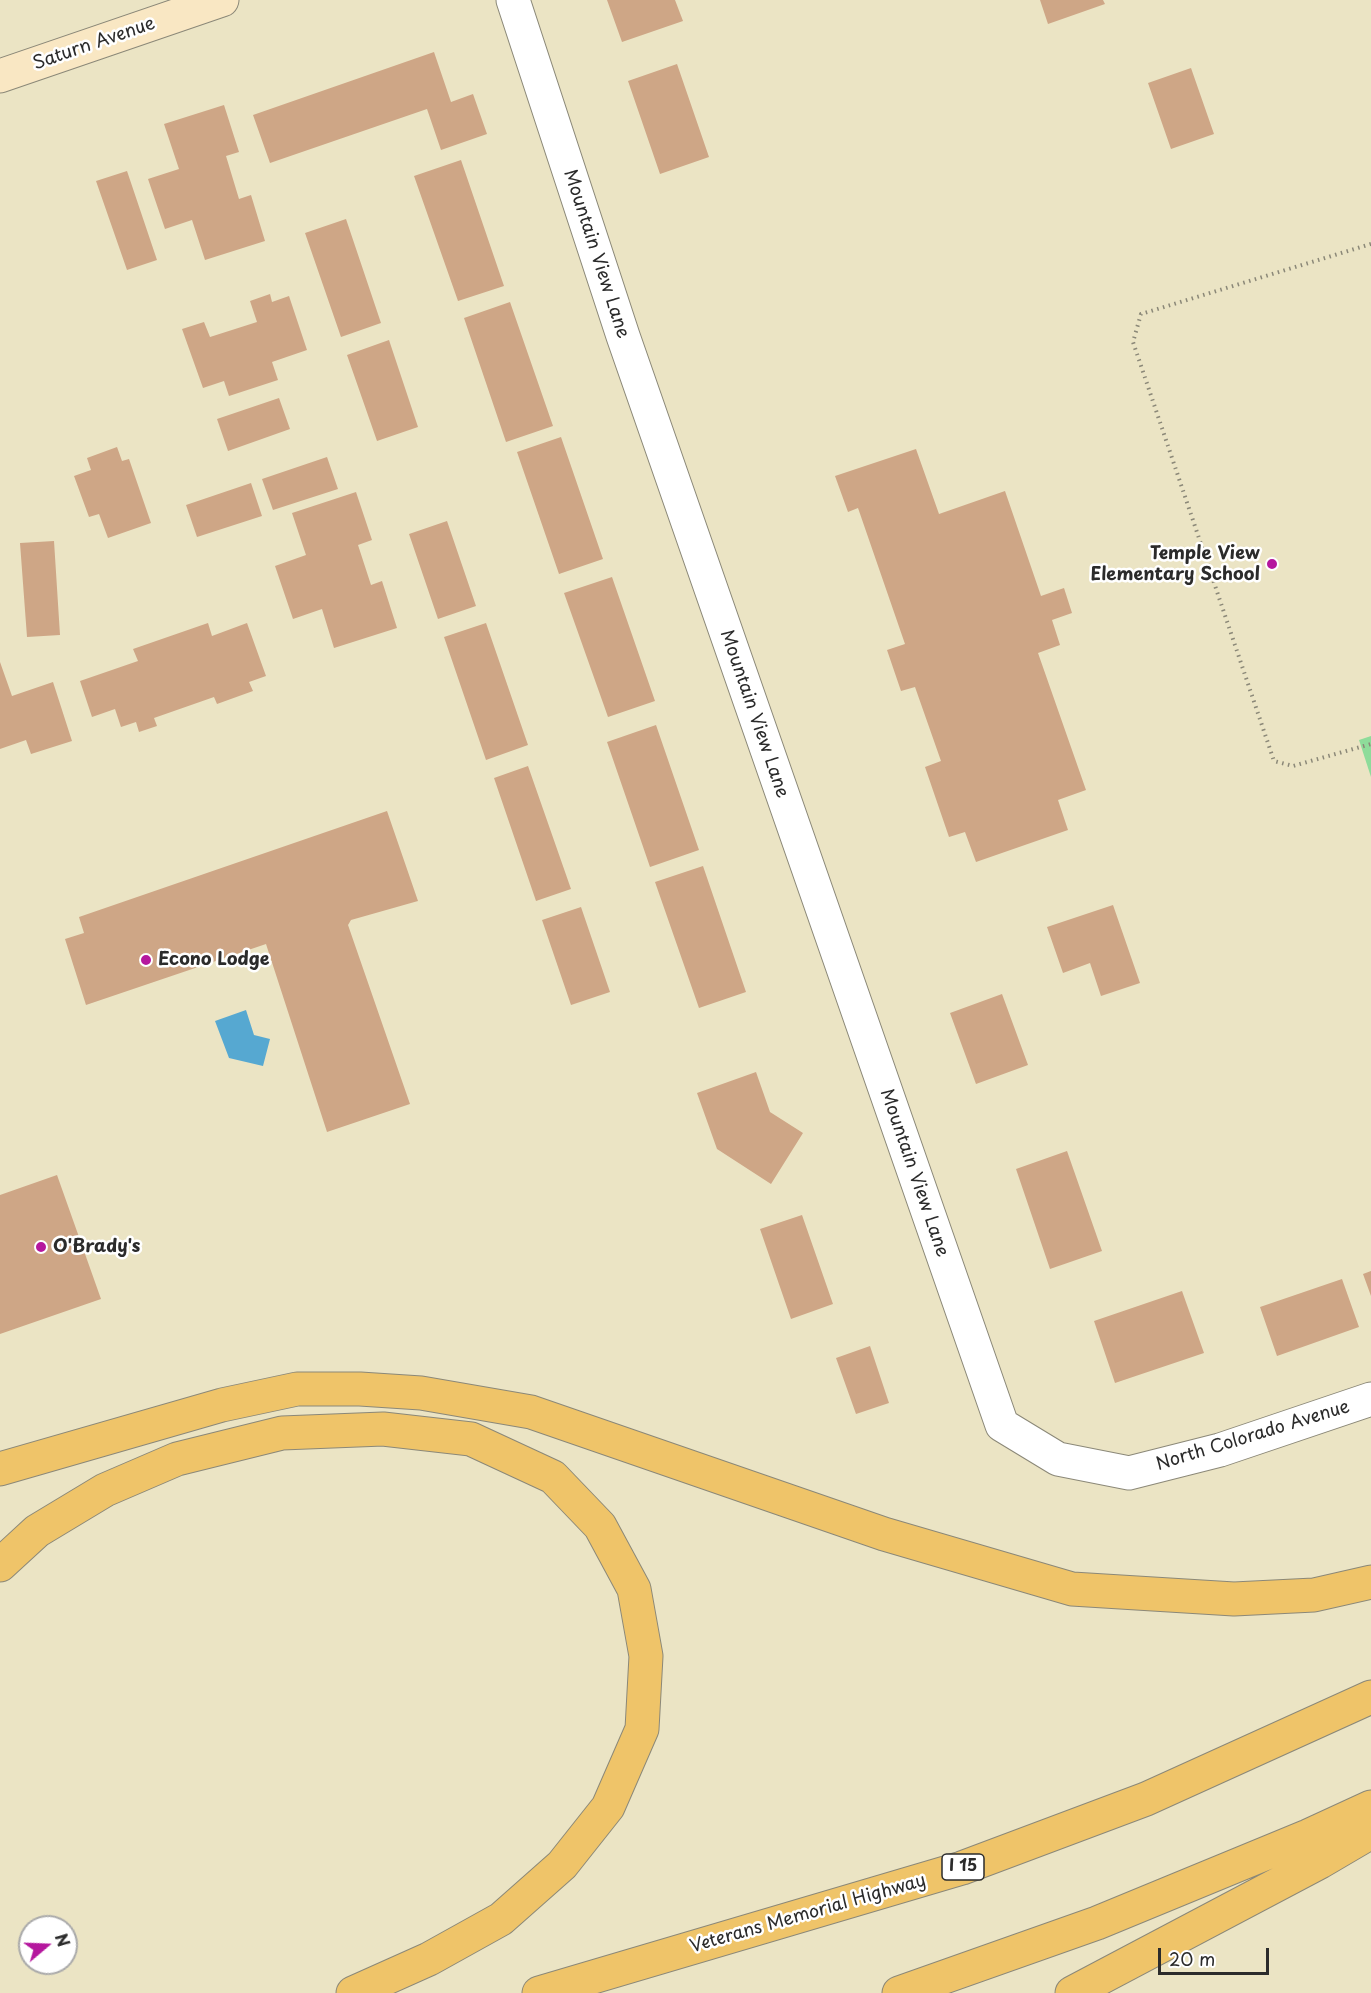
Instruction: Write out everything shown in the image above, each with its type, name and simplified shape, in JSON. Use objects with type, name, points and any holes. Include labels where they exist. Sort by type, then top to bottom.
[{"type":"highway","points":[[0,1469],[222,1405],[297,1389],[360,1389],[421,1393],[531,1412],[884,1534],[1072,1589],[1234,1599],[1314,1595],[1371,1582]]},
{"type":"highway","points":[[0,1565],[36,1531],[105,1491],[177,1459],[282,1433],[383,1429],[471,1439],[553,1477],[600,1526],[634,1589],[646,1656],[642,1729],[608,1807],[562,1865],[501,1919],[429,1959],[353,1993]]},
{"type":"highway","name":"Veterans Memorial Highway","points":[[539,1993],[962,1868],[1146,1800],[1371,1697]]},
{"type":"highway","points":[[899,1993],[1097,1923],[1308,1836],[1371,1807]]},
{"type":"highway","points":[[1072,1993],[1320,1862],[1371,1832]]},
{"type":"street","name":"Saturn Avenue","points":[[0,76],[222,0]]},
{"type":"street","name":"Mountain View Lane","points":[[513,0],[627,348],[1002,1425]]},
{"type":"street","name":"North Colorado Avenue","points":[[1002,1425],[1058,1459],[1130,1473],[1220,1450],[1371,1399]]},
{"type":"path","points":[[1371,244],[1141,314],[1133,342],[1274,761],[1293,766],[1371,744]]},
{"type":"green space","points":[[1371,736],[1371,777],[1359,740]]},
{"type":"water","points":[[246,1010],[254,1035],[270,1039],[263,1066],[229,1058],[215,1021]]},
{"type":"building","points":[[607,0],[675,0],[683,21],[622,42]]},
{"type":"building","points":[[1040,0],[1103,0],[1105,4],[1048,24]]},
{"type":"building","points":[[434,52],[451,102],[473,94],[487,134],[441,150],[427,109],[270,163],[253,115]]},
{"type":"building","points":[[677,64],[709,157],[660,174],[628,81]]},
{"type":"building","points":[[1191,68],[1214,134],[1171,149],[1148,83]]},
{"type":"building","points":[[224,105],[239,152],[226,156],[239,199],[251,195],[265,241],[205,260],[192,220],[165,229],[148,179],[179,169],[164,124]]},
{"type":"building","points":[[461,160],[504,286],[458,301],[414,176]]},
{"type":"building","points":[[127,171],[157,260],[127,270],[96,181]]},
{"type":"building","points":[[346,219],[381,323],[341,337],[305,233]]},
{"type":"building","points":[[270,294],[272,302],[289,296],[307,350],[272,362],[278,380],[229,396],[224,381],[203,388],[182,329],[204,322],[210,337],[257,322],[250,301]]},
{"type":"building","points":[[510,302],[553,426],[506,442],[464,318]]},
{"type":"building","points":[[389,340],[418,427],[377,441],[347,355]]},
{"type":"building","points":[[279,398],[290,429],[228,451],[217,419]]},
{"type":"building","points":[[561,437],[603,559],[559,574],[517,452]]},
{"type":"building","points":[[117,447],[122,461],[129,459],[151,523],[108,538],[99,514],[89,517],[74,476],[91,470],[87,458]]},
{"type":"building","points":[[916,449],[939,514],[1005,491],[1041,596],[1064,588],[1072,613],[1052,620],[1060,645],[1038,653],[1086,790],[1058,800],[1068,830],[976,862],[965,832],[949,837],[925,767],[941,761],[915,687],[901,691],[887,650],[905,644],[858,508],[848,512],[835,476]]},
{"type":"building","points":[[327,457],[338,489],[273,510],[262,479]]},
{"type":"building","points":[[251,483],[262,516],[197,537],[186,505]]},
{"type":"building","points":[[356,492],[372,540],[358,545],[371,585],[382,581],[397,628],[334,648],[322,609],[293,619],[275,566],[306,555],[292,513]]},
{"type":"building","points":[[447,521],[476,606],[438,619],[409,534]]},
{"type":"building","points":[[54,541],[60,635],[27,637],[20,543]]},
{"type":"building","points":[[612,577],[655,701],[608,717],[564,593]]},
{"type":"building","points":[[208,623],[212,636],[247,623],[266,676],[249,682],[253,691],[217,704],[214,697],[154,718],[157,726],[139,732],[136,722],[121,727],[115,709],[92,717],[80,681],[138,661],[133,649]]},
{"type":"building","points":[[486,623],[528,745],[486,760],[444,637]]},
{"type":"building","points":[[0,662],[12,696],[53,682],[72,741],[31,754],[26,740],[0,749]]},
{"type":"building","points":[[656,725],[699,850],[650,867],[607,742]]},
{"type":"building","points":[[528,766],[571,889],[536,901],[494,778]]},
{"type":"building","name":"Econo Lodge","points":[[387,811],[418,901],[351,920],[348,925],[410,1104],[327,1132],[266,944],[86,1005],[65,939],[84,933],[79,917]]},
{"type":"building","points":[[703,866],[746,992],[699,1008],[655,882]]},
{"type":"building","points":[[1113,905],[1140,983],[1101,996],[1090,963],[1063,973],[1047,927]]},
{"type":"building","points":[[581,907],[610,992],[571,1005],[542,920]]},
{"type":"building","points":[[1002,994],[1028,1065],[976,1084],[950,1013]]},
{"type":"building","points":[[756,1072],[770,1112],[803,1133],[771,1184],[717,1149],[697,1093]]},
{"type":"building","points":[[1067,1151],[1102,1251],[1050,1269],[1016,1169]]},
{"type":"building","name":"O'Brady's","points":[[57,1175],[101,1299],[0,1334],[0,1195]]},
{"type":"building","points":[[802,1215],[833,1304],[791,1319],[760,1229]]},
{"type":"building","points":[[1371,1271],[1371,1296],[1363,1274]]},
{"type":"building","points":[[1342,1279],[1359,1327],[1277,1356],[1260,1307]]},
{"type":"building","points":[[1182,1291],[1204,1353],[1115,1383],[1094,1321]]},
{"type":"building","points":[[870,1346],[889,1403],[856,1414],[836,1358]]},
{"type":"place","name":"Temple View Elementary School","points":[[1272,564]]},
{"type":"place","name":"Econo Lodge","points":[[146,960]]},
{"type":"place","name":"O'Brady's","points":[[41,1247]]}]
